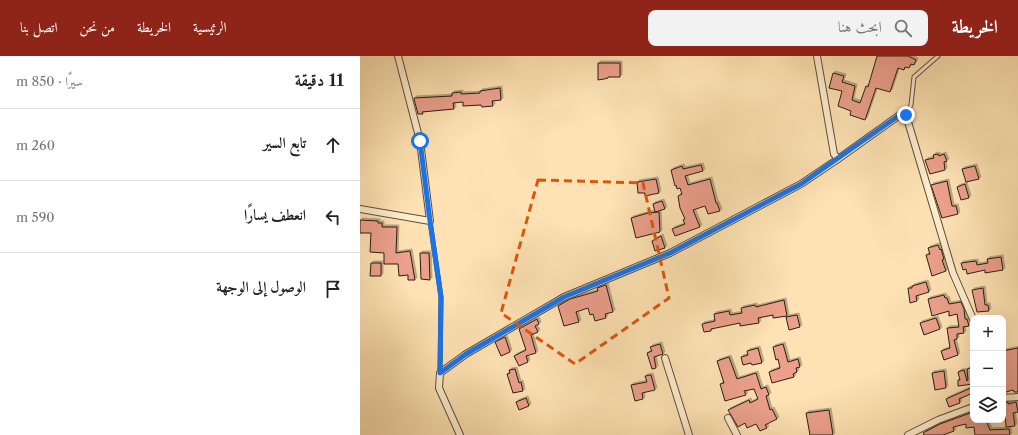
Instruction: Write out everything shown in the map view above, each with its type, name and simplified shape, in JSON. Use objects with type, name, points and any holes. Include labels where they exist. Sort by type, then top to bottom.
[{"type":"street","points":[[360,209],[430,221],[420,141],[398,56]]},
{"type":"street","points":[[818,56],[834,154],[838,159]]},
{"type":"street","points":[[460,435],[439,388],[440,373],[466,354],[564,297],[670,253],[801,184],[901,114],[906,115],[953,273],[972,315]]},
{"type":"street","points":[[665,358],[689,435]]},
{"type":"street","points":[[1006,398],[1018,397]]},
{"type":"street","points":[[908,435],[938,420],[970,408]]},
{"type":"street","points":[[728,418],[737,435]]},
{"type":"lane","points":[[906,115],[911,105],[914,77],[938,56]]},
{"type":"lane","points":[[430,221],[441,297],[440,373]]},
{"type":"highlighted area","points":[[538,180],[643,183],[669,298],[575,364],[501,313]]},
{"type":"building","points":[[877,56],[908,56],[916,60],[914,65],[911,64],[909,68],[905,67],[904,70],[898,68],[890,92],[876,88],[865,120],[850,115],[851,111],[838,106],[842,91],[829,88],[833,73],[844,76],[842,82],[855,86],[852,100],[860,103],[866,86],[868,87]]},
{"type":"building","points":[[598,63],[620,63],[620,77],[608,77],[598,80]]},
{"type":"building","points":[[500,88],[501,100],[492,101],[493,106],[463,106],[463,102],[453,103],[454,109],[422,112],[423,114],[418,114],[414,99],[452,96],[452,93],[461,92],[461,94],[480,93],[480,91]]},
{"type":"building","points":[[938,154],[939,156],[944,154],[947,161],[944,162],[945,170],[930,174],[925,160],[934,158],[933,155]]},
{"type":"building","points":[[701,165],[703,171],[685,176],[688,185],[710,179],[716,203],[720,211],[708,214],[705,206],[693,210],[700,227],[675,236],[672,229],[685,224],[683,220],[685,219],[680,208],[678,196],[682,194],[680,188],[677,189],[676,185],[675,186],[671,170],[682,166],[683,169]]},
{"type":"building","points":[[975,166],[979,179],[966,182],[962,169]]},
{"type":"building","points":[[656,179],[659,193],[645,196],[645,193],[638,193],[637,182]]},
{"type":"building","points":[[947,181],[952,206],[956,206],[958,214],[942,218],[931,185]]},
{"type":"building","points":[[965,184],[969,198],[961,200],[957,187]]},
{"type":"building","points":[[662,201],[665,209],[655,212],[653,204]]},
{"type":"building","points":[[659,212],[660,232],[636,238],[631,218],[648,213]]},
{"type":"building","points":[[360,220],[378,221],[378,223],[382,223],[382,227],[397,227],[396,253],[410,251],[415,280],[408,280],[408,275],[399,276],[398,264],[384,264],[384,253],[370,252],[371,233],[360,233]]},
{"type":"building","points":[[661,236],[665,248],[655,251],[652,241]]},
{"type":"building","points":[[938,245],[940,250],[941,249],[944,259],[942,260],[946,271],[932,276],[926,255],[930,254],[928,248]]},
{"type":"building","points":[[420,253],[429,253],[430,280],[421,279]]},
{"type":"building","points":[[1001,257],[1003,270],[985,273],[985,270],[967,274],[966,269],[963,270],[961,263],[976,261],[977,265],[988,263],[987,259]]},
{"type":"building","points":[[371,263],[381,263],[381,276],[370,276]]},
{"type":"building","points":[[926,282],[929,292],[916,296],[917,301],[910,303],[908,288],[912,288],[912,286]]},
{"type":"building","points":[[606,285],[613,312],[605,314],[606,318],[595,321],[593,314],[590,315],[588,308],[576,312],[579,322],[564,326],[558,306],[570,299],[598,291],[597,288]]},
{"type":"building","points":[[983,288],[985,305],[988,305],[989,311],[977,312],[972,290]]},
{"type":"building","points":[[944,295],[949,304],[961,302],[964,309],[965,319],[967,319],[969,326],[963,327],[964,333],[957,334],[957,339],[954,340],[958,355],[944,360],[941,351],[950,348],[947,328],[959,327],[957,314],[949,316],[949,311],[932,316],[928,299]]},
{"type":"building","points":[[784,300],[787,316],[773,318],[773,315],[758,318],[759,323],[740,326],[740,323],[711,329],[711,331],[704,332],[702,324],[715,321],[714,314],[729,311],[730,315],[742,313],[741,308],[755,305],[756,307]]},
{"type":"building","points":[[797,315],[800,327],[789,330],[786,317]]},
{"type":"building","points":[[936,318],[940,329],[924,335],[920,323]]},
{"type":"building","points":[[537,319],[539,324],[535,326],[538,332],[531,335],[536,353],[526,356],[528,362],[519,366],[514,356],[526,350],[519,329]]},
{"type":"building","points":[[505,337],[510,352],[501,356],[495,342]]},
{"type":"building","points":[[660,344],[663,354],[654,357],[656,368],[652,369],[647,353],[652,351],[650,347]]},
{"type":"building","points":[[783,344],[788,362],[798,359],[800,367],[796,368],[797,372],[793,374],[794,377],[772,383],[769,372],[780,368],[778,359],[776,360],[773,347]]},
{"type":"building","points":[[758,348],[762,363],[743,365],[741,357],[748,355],[747,351]]},
{"type":"building","points":[[1018,348],[1018,392],[1014,392],[1013,390],[1006,392],[1006,350]]},
{"type":"building","points":[[729,357],[737,379],[756,373],[761,389],[766,387],[769,395],[766,396],[770,410],[772,409],[777,419],[765,425],[767,428],[760,431],[756,424],[747,428],[745,423],[738,427],[728,410],[749,400],[750,403],[758,399],[754,389],[744,391],[746,395],[725,401],[720,384],[724,383],[717,361]]},
{"type":"building","points":[[970,368],[970,384],[958,386],[958,380],[960,380],[958,372],[964,370],[967,381],[967,369]]},
{"type":"building","points":[[515,369],[523,391],[513,393],[507,374],[510,373],[509,370]]},
{"type":"building","points":[[944,371],[946,388],[935,390],[932,373]]},
{"type":"building","points":[[651,375],[655,390],[642,393],[643,399],[635,401],[631,385],[647,382],[645,376]]},
{"type":"building","points":[[970,388],[970,394],[959,399],[960,403],[949,407],[946,399]]},
{"type":"building","points":[[526,398],[529,406],[519,410],[516,402]]},
{"type":"building","points":[[1006,402],[1008,402],[1008,404],[1016,402],[1018,412],[1013,413],[1015,426],[1006,427]]},
{"type":"building","points":[[829,410],[833,435],[810,435],[806,413]]},
{"type":"building","points":[[970,413],[970,423],[987,423],[990,430],[1009,429],[1010,435],[975,435],[974,427],[966,428],[966,424],[953,427],[954,431],[943,435],[924,435],[923,433],[940,424]]},
{"type":"route","points":[[420,141],[441,297],[440,373],[466,354],[564,297],[670,253],[801,184],[901,114],[906,115]]}]
